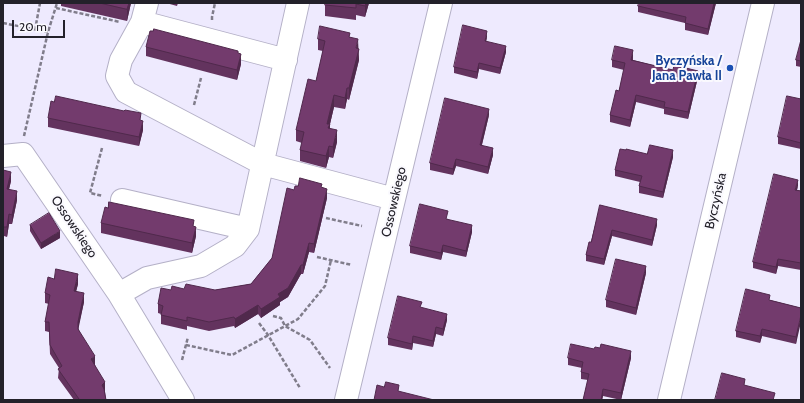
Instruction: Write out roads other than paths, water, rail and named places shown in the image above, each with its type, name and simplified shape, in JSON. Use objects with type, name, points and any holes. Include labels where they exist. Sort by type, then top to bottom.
[{"type":"street","points":[[119,294],[148,278],[201,266],[235,246],[248,229],[298,3]]},
{"type":"street","name":"Ossowskiego","points":[[346,400],[441,3]]},
{"type":"street","name":"Byczyńska","points":[[669,400],[763,3]]},
{"type":"street","points":[[286,60],[137,16],[121,60],[117,76],[126,92],[263,164],[394,198]]},
{"type":"street","name":"Ossowskiego","points":[[13,155],[119,294],[183,400]]},
{"type":"street","points":[[122,200],[248,229]]},
{"type":"place","name":"Byczyńska / Jana Pawła II","points":[[730,68]]}]
